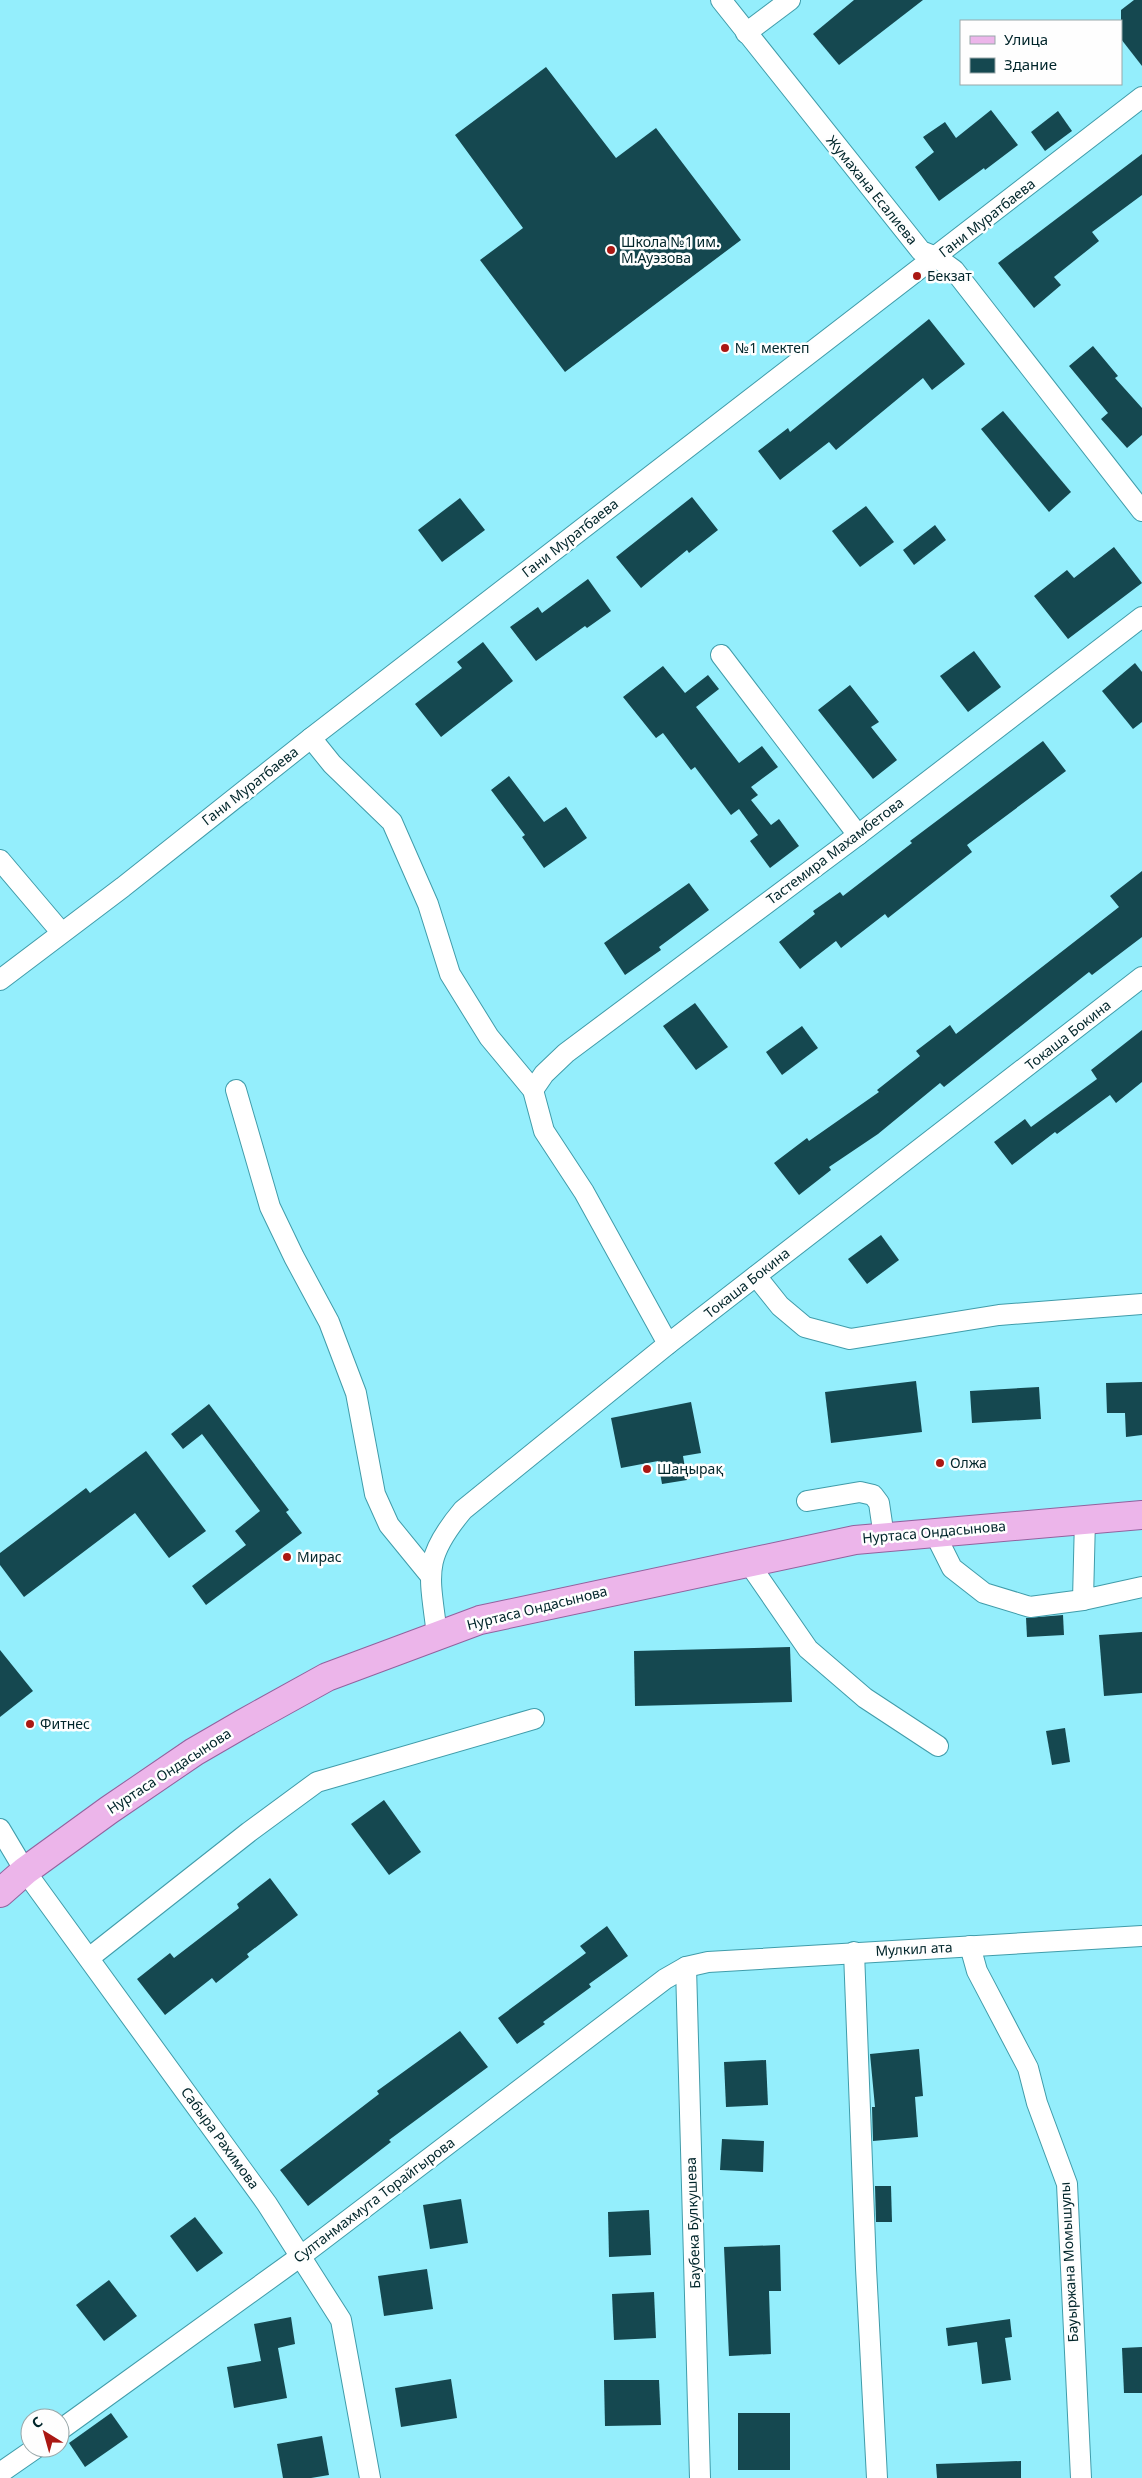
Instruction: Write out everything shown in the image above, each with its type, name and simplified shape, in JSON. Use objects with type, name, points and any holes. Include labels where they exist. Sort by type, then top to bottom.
[{"type":"main road","name":"Нуртаса Ондасынова","points":[[0,1893],[25,1871],[186,1757],[235,1728],[327,1677],[480,1620],[855,1540],[1142,1515]]},
{"type":"street","name":"Жумахана Есалиева","points":[[721,0],[746,34],[921,251],[936,257],[954,270],[1142,511]]},
{"type":"street","points":[[746,34],[790,0]]},
{"type":"street","name":"Гани Муратбаева","points":[[0,980],[1142,97]]},
{"type":"street","name":"Тастемира Махамбетова","points":[[533,1090],[544,1074],[566,1053],[858,835],[1142,617]]},
{"type":"street","points":[[721,654],[858,835]]},
{"type":"street","points":[[311,738],[332,764],[392,822],[428,904],[450,974],[489,1037],[533,1090],[544,1131],[584,1192],[668,1344]]},
{"type":"street","points":[[0,860],[61,932]]},
{"type":"street","name":"Токаша Бокина","points":[[437,1636],[430,1574],[434,1553],[445,1532],[463,1510],[668,1344],[1142,977]]},
{"type":"street","points":[[236,1090],[270,1206],[294,1258],[329,1322],[356,1393],[375,1494],[389,1525],[430,1574]]},
{"type":"street","points":[[756,1276],[780,1306],[805,1327],[850,1339],[999,1315],[1142,1304]]},
{"type":"street","points":[[806,1500],[860,1492],[874,1495],[878,1503],[884,1537]]},
{"type":"street","points":[[1083,1600],[1085,1519]]},
{"type":"street","points":[[934,1532],[952,1568],[984,1593],[1030,1607],[1083,1600],[1142,1587]]},
{"type":"street","points":[[748,1562],[808,1649],[865,1698],[938,1746]]},
{"type":"street","points":[[89,1958],[249,1832],[317,1782],[534,1719]]},
{"type":"street","name":"Сабыра Рахимова","points":[[0,1829],[25,1871],[268,2204],[341,2320],[370,2478]]},
{"type":"street","name":"Мулкил ата","points":[[686,1967],[708,1962],[854,1952],[1142,1936]]},
{"type":"street","name":"Бауыржана Момышулы","points":[[970,1946],[977,1972],[1028,2068],[1037,2103],[1067,2184],[1081,2478]]},
{"type":"street","points":[[854,1952],[866,2268],[877,2478]]},
{"type":"street","name":"Султанмахмута Торайгырова","points":[[70,2423],[301,2256],[665,1979],[686,1967]]},
{"type":"street","name":"Баубека Булкушева","points":[[686,1967],[700,2478]]},
{"type":"street","points":[[7,2473],[24,2458]]},
{"type":"building","points":[[854,0],[923,0],[839,65],[813,34]]},
{"type":"building","points":[[1134,0],[1142,0],[1142,66],[1122,40],[1121,10]]},
{"type":"building","name":"Школа №1 им. М.Ауэзова","points":[[546,67],[616,158],[656,128],[741,240],[565,372],[480,260],[523,228],[455,135]]},
{"type":"building","points":[[991,110],[1018,145],[939,201],[915,167],[934,152],[923,137],[945,122],[956,138]]},
{"type":"building","points":[[1058,111],[1072,131],[1045,151],[1031,132]]},
{"type":"building","points":[[1142,154],[1142,195],[1092,232],[1099,241],[1054,277],[1061,285],[1034,308],[998,263]]},
{"type":"building","points":[[929,319],[965,364],[932,390],[923,378],[836,450],[829,442],[780,480],[758,451],[788,428],[790,432]]},
{"type":"building","points":[[1093,346],[1118,376],[1115,378],[1142,408],[1142,435],[1127,448],[1101,419],[1108,413],[1069,366]]},
{"type":"building","points":[[1003,411],[1071,492],[1049,512],[981,429]]},
{"type":"building","points":[[692,497],[718,530],[689,553],[687,550],[641,588],[616,557]]},
{"type":"building","points":[[460,498],[485,530],[442,562],[418,530]]},
{"type":"building","points":[[866,506],[894,542],[860,567],[832,531]]},
{"type":"building","points":[[935,525],[946,540],[914,565],[903,550]]},
{"type":"building","points":[[1114,547],[1142,583],[1068,639],[1034,596],[1067,570],[1074,578]]},
{"type":"building","points":[[588,579],[611,611],[587,628],[585,626],[536,661],[510,627],[538,607],[542,613]]},
{"type":"building","points":[[483,642],[513,681],[441,737],[415,704],[462,668],[457,662]]},
{"type":"building","points":[[974,651],[1001,687],[968,712],[940,676]]},
{"type":"building","points":[[1135,663],[1142,672],[1142,722],[1133,729],[1102,691]]},
{"type":"building","points":[[663,666],[685,693],[708,675],[719,689],[696,707],[739,763],[762,746],[778,767],[751,787],[758,795],[751,800],[771,825],[779,819],[799,846],[770,868],[750,841],[758,835],[739,809],[731,815],[695,767],[691,770],[663,733],[656,738],[623,697]]},
{"type":"building","points":[[850,685],[879,722],[871,727],[897,760],[873,779],[818,710]]},
{"type":"building","points":[[1043,741],[1066,771],[967,845],[972,852],[888,918],[885,914],[841,948],[836,941],[800,969],[779,942],[815,914],[813,911],[840,892],[843,896],[912,843],[910,841]]},
{"type":"building","points":[[509,776],[544,822],[566,807],[587,838],[544,868],[522,837],[525,835],[491,790]]},
{"type":"building","points":[[1142,871],[1142,937],[1092,975],[1089,972],[944,1087],[940,1083],[878,1134],[829,1167],[831,1170],[799,1195],[774,1163],[807,1138],[809,1141],[879,1092],[877,1090],[920,1056],[916,1051],[950,1025],[956,1034],[1119,907],[1110,896]]},
{"type":"building","points":[[689,883],[709,910],[659,947],[661,950],[625,975],[604,943]]},
{"type":"building","points":[[695,1003],[728,1047],[696,1070],[663,1026]]},
{"type":"building","points":[[802,1026],[818,1048],[782,1075],[766,1052]]},
{"type":"building","points":[[1142,1030],[1142,1082],[1116,1103],[1110,1095],[1057,1134],[1055,1132],[1012,1165],[994,1142],[1025,1119],[1031,1127],[1097,1079],[1091,1070]]},
{"type":"building","points":[[881,1235],[899,1260],[867,1284],[848,1259]]},
{"type":"building","points":[[916,1381],[922,1432],[831,1443],[825,1392]]},
{"type":"building","points":[[1142,1382],[1142,1435],[1126,1437],[1125,1413],[1107,1413],[1106,1383]]},
{"type":"building","points":[[1039,1387],[1041,1419],[972,1423],[970,1391]]},
{"type":"building","points":[[691,1402],[701,1453],[683,1456],[687,1480],[662,1484],[658,1461],[621,1468],[611,1418]]},
{"type":"building","points":[[209,1404],[289,1510],[286,1512],[302,1533],[206,1605],[192,1586],[246,1545],[235,1531],[260,1511],[202,1434],[183,1449],[171,1434]]},
{"type":"building","points":[[146,1451],[206,1531],[169,1558],[135,1513],[24,1597],[0,1565],[0,1553],[86,1488],[90,1493]]},
{"type":"building","points":[[1063,1615],[1064,1635],[1027,1637],[1026,1618]]},
{"type":"building","points":[[1142,1632],[1142,1693],[1104,1696],[1099,1635]]},
{"type":"building","points":[[790,1647],[792,1702],[635,1706],[634,1651]]},
{"type":"building","points":[[0,1650],[33,1691],[0,1717]]},
{"type":"building","points":[[1065,1728],[1070,1762],[1052,1765],[1046,1731]]},
{"type":"building","points":[[384,1800],[421,1852],[389,1875],[351,1824]]},
{"type":"building","points":[[270,1878],[298,1915],[247,1954],[249,1957],[216,1983],[212,1978],[165,2015],[137,1979],[170,1953],[174,1958],[239,1908],[237,1904]]},
{"type":"building","points":[[607,1926],[628,1956],[589,1984],[591,1987],[543,2022],[545,2024],[517,2044],[498,2018],[586,1953],[580,1946]]},
{"type":"building","points":[[460,2031],[488,2067],[389,2140],[391,2142],[308,2206],[280,2170],[379,2094],[377,2091]]},
{"type":"building","points":[[919,2049],[923,2096],[915,2097],[918,2137],[873,2141],[872,2107],[875,2107],[870,2054]]},
{"type":"building","points":[[766,2060],[768,2105],[726,2107],[724,2062]]},
{"type":"building","points":[[722,2139],[764,2141],[763,2172],[720,2170]]},
{"type":"building","points":[[875,2186],[891,2186],[892,2222],[876,2222]]},
{"type":"building","points":[[461,2199],[468,2243],[430,2249],[423,2205]]},
{"type":"building","points":[[649,2210],[651,2255],[609,2257],[608,2212]]},
{"type":"building","points":[[195,2217],[223,2253],[197,2272],[170,2236]]},
{"type":"building","points":[[780,2245],[781,2291],[769,2291],[771,2354],[729,2356],[724,2247]]},
{"type":"building","points":[[427,2269],[433,2309],[384,2316],[378,2276]]},
{"type":"building","points":[[109,2280],[137,2316],[104,2341],[76,2305]]},
{"type":"building","points":[[654,2292],[656,2338],[614,2340],[612,2294]]},
{"type":"building","points":[[291,2317],[295,2344],[278,2348],[287,2398],[234,2408],[227,2367],[261,2361],[254,2324]]},
{"type":"building","points":[[1010,2319],[1012,2337],[1005,2338],[1011,2380],[982,2384],[977,2342],[948,2346],[946,2328]]},
{"type":"building","points":[[1142,2347],[1142,2393],[1124,2393],[1122,2348]]},
{"type":"building","points":[[451,2379],[457,2418],[401,2427],[395,2388]]},
{"type":"building","points":[[604,2380],[659,2380],[661,2425],[605,2426]]},
{"type":"building","points":[[111,2413],[128,2437],[85,2467],[70,2442]]},
{"type":"building","points":[[738,2413],[790,2413],[790,2470],[738,2470]]},
{"type":"building","points":[[322,2436],[329,2475],[311,2478],[283,2478],[277,2444]]},
{"type":"building","points":[[1021,2461],[1021,2478],[937,2478],[936,2464]]},
{"type":"place","name":"Школа №1 им. М.Ауэзова","points":[[611,250]]},
{"type":"place","name":"Бекзат","points":[[917,276]]},
{"type":"place","name":"№1 мектеп","points":[[725,348]]},
{"type":"place","name":"Олжа","points":[[940,1463]]},
{"type":"place","name":"Шаңырақ","points":[[647,1469]]},
{"type":"place","name":"Мирас","points":[[287,1557]]},
{"type":"place","name":"Фитнес","points":[[30,1724]]}]
